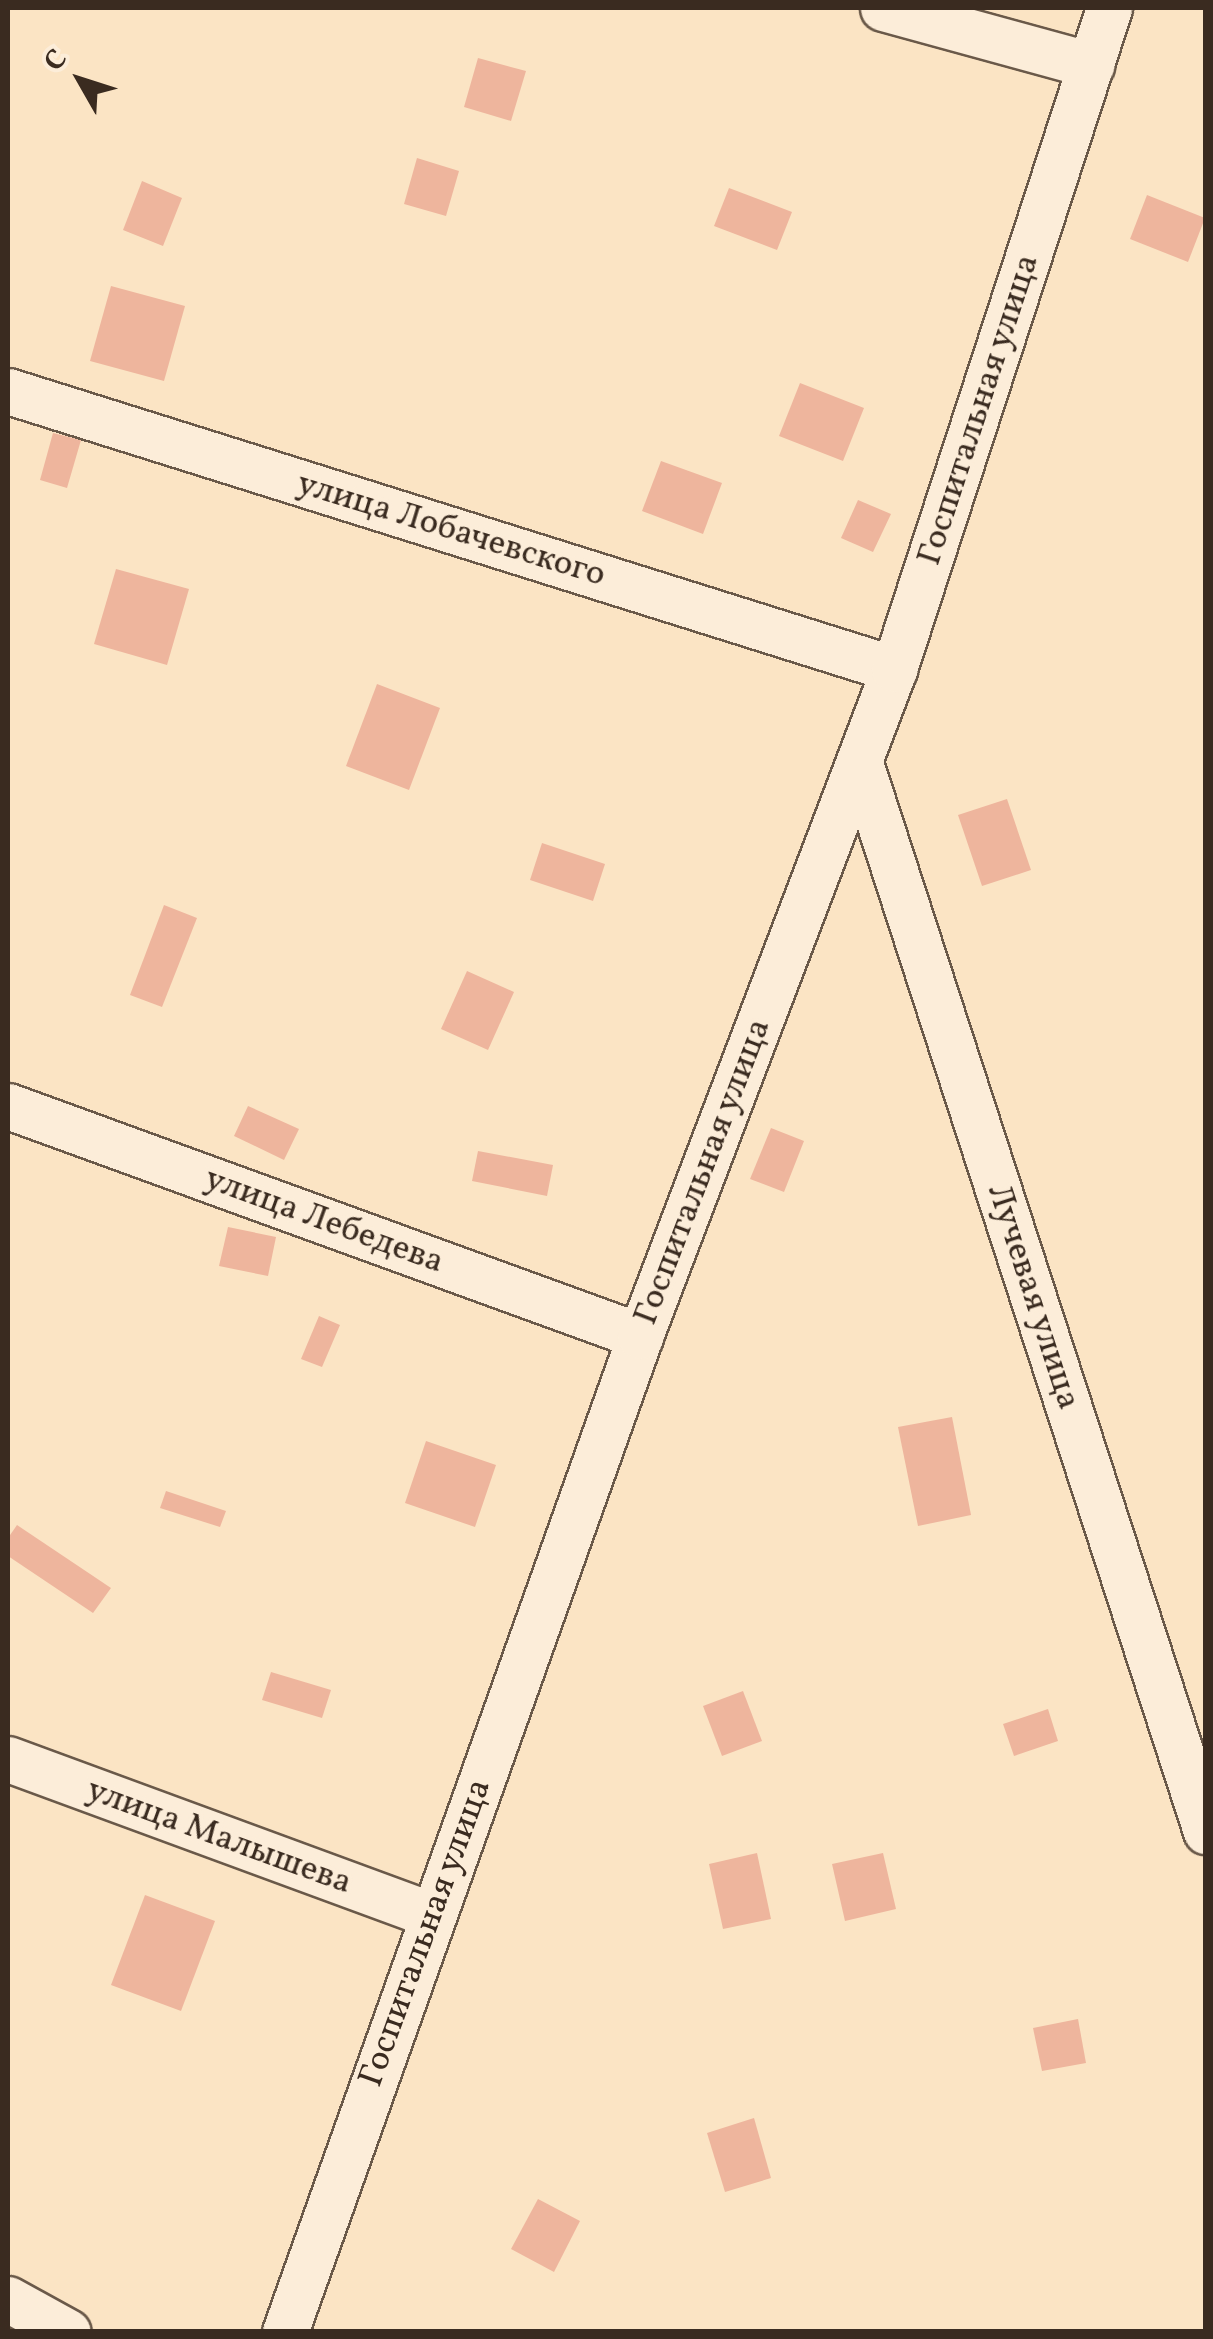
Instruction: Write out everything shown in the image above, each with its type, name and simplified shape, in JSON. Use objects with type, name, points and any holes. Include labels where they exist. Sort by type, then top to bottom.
[{"type":"street","points":[[883,8],[1090,66]]},
{"type":"street","name":"Госпитальная улица","points":[[285,2332],[640,1336],[894,670],[1110,8]]},
{"type":"street","name":"улица Лобачевского","points":[[8,392],[894,670]]},
{"type":"street","name":"Лучевая улица","points":[[860,763],[1206,1831]]},
{"type":"street","name":"улица Лебедева","points":[[8,1106],[640,1336]]},
{"type":"street","name":"улица Малышева","points":[[8,1759],[432,1915]]},
{"type":"street","points":[[8,2299],[68,2332]]},
{"type":"building","points":[[478,58],[526,71],[511,121],[464,107]]},
{"type":"building","points":[[417,158],[459,171],[446,216],[404,204]]},
{"type":"building","points":[[142,181],[182,198],[163,246],[123,230]]},
{"type":"building","points":[[729,188],[792,212],[777,250],[714,226]]},
{"type":"building","points":[[1147,195],[1205,218],[1188,262],[1130,239]]},
{"type":"building","points":[[111,286],[185,306],[164,381],[90,361]]},
{"type":"building","points":[[800,383],[864,408],[843,461],[779,436]]},
{"type":"building","points":[[53,433],[81,440],[67,488],[40,480]]},
{"type":"building","points":[[661,461],[722,483],[703,534],[642,511]]},
{"type":"building","points":[[858,500],[891,514],[873,552],[841,538]]},
{"type":"building","points":[[116,569],[189,589],[167,665],[94,644]]},
{"type":"building","points":[[377,684],[440,708],[409,790],[346,766]]},
{"type":"building","points":[[1007,799],[1031,870],[982,886],[958,815]]},
{"type":"building","points":[[542,843],[605,864],[593,901],[530,880]]},
{"type":"building","points":[[164,905],[197,918],[162,1007],[130,995]]},
{"type":"building","points":[[467,971],[514,992],[488,1050],[441,1029]]},
{"type":"building","points":[[248,1106],[299,1129],[284,1160],[234,1136]]},
{"type":"building","points":[[771,1128],[804,1141],[784,1192],[750,1179]]},
{"type":"building","points":[[478,1151],[553,1165],[547,1196],[472,1181]]},
{"type":"building","points":[[228,1227],[276,1237],[268,1276],[219,1266]]},
{"type":"building","points":[[319,1316],[340,1325],[322,1367],[301,1359]]},
{"type":"building","points":[[952,1417],[971,1515],[918,1526],[898,1427]]},
{"type":"building","points":[[426,1441],[496,1465],[475,1527],[405,1503]]},
{"type":"building","points":[[166,1491],[226,1511],[220,1527],[160,1508]]},
{"type":"building","points":[[17,1525],[111,1588],[93,1613],[8,1556],[8,1538]]},
{"type":"building","points":[[271,1672],[331,1690],[322,1718],[262,1700]]},
{"type":"building","points":[[743,1691],[762,1741],[722,1756],[703,1706]]},
{"type":"building","points":[[1048,1709],[1058,1741],[1014,1756],[1003,1724]]},
{"type":"building","points":[[757,1853],[771,1919],[723,1929],[709,1864]]},
{"type":"building","points":[[883,1853],[896,1909],[845,1921],[832,1864]]},
{"type":"building","points":[[145,1895],[215,1921],[181,2011],[111,1985]]},
{"type":"building","points":[[1078,2019],[1086,2063],[1042,2071],[1033,2028]]},
{"type":"building","points":[[754,2118],[771,2178],[725,2192],[707,2133]]},
{"type":"building","points":[[538,2199],[580,2221],[554,2272],[511,2249]]}]
